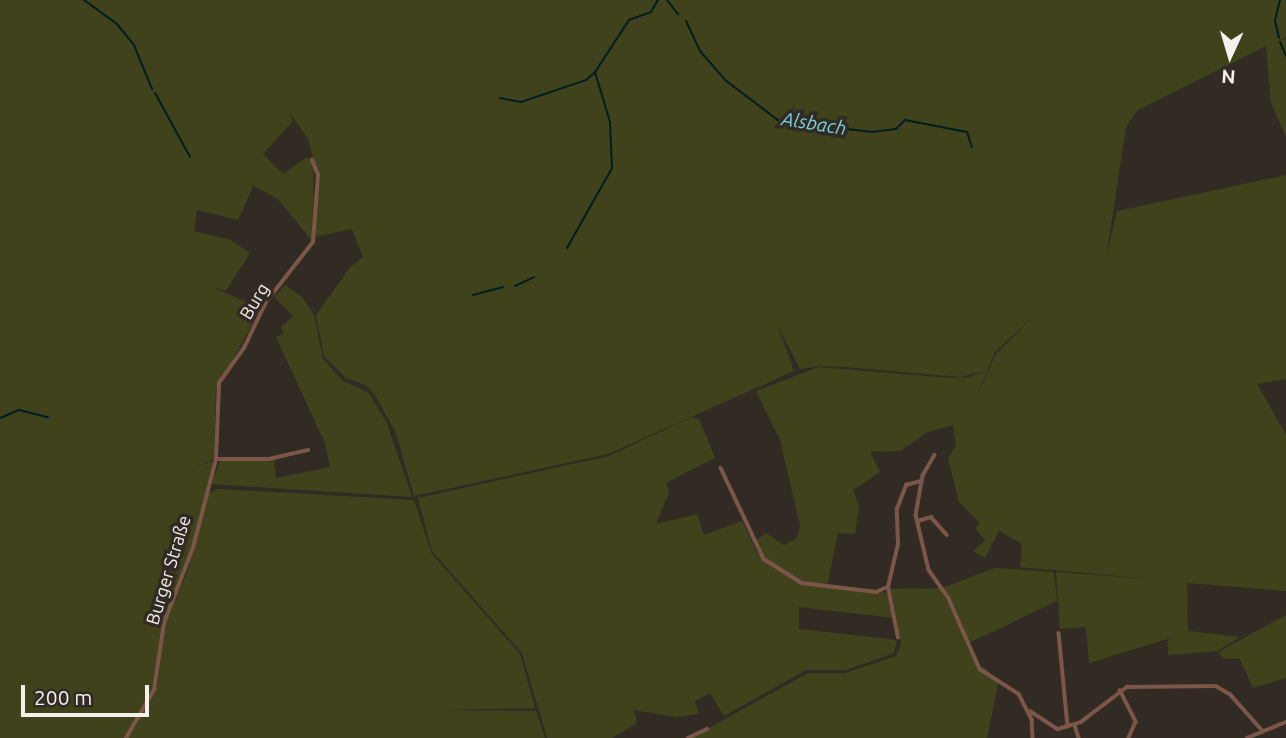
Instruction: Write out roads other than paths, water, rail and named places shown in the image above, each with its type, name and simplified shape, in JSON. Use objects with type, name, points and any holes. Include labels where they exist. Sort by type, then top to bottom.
[{"type":"street","name":"Burg","points":[[207,487],[216,459],[217,390],[221,377],[244,348],[266,302],[313,242],[317,175],[312,160]]},
{"type":"street","points":[[216,459],[269,460],[308,450]]},
{"type":"street","points":[[935,455],[921,481],[918,521],[929,569],[949,599],[970,654],[986,676],[1015,690],[1029,711],[1052,727],[1075,725],[1120,690],[1154,683],[1216,687],[1230,694],[1263,731]]},
{"type":"street","points":[[721,468],[764,559],[802,583],[876,592],[888,587]]},
{"type":"street","points":[[898,638],[888,587],[898,544],[898,498],[906,485],[921,481]]},
{"type":"street","name":"Burger Straße","points":[[126,738],[158,679],[164,623],[188,565],[207,487]]},
{"type":"street","points":[[918,521],[931,517],[947,535]]},
{"type":"street","points":[[1059,632],[1068,727]]},
{"type":"street","points":[[1120,690],[1136,722],[1129,738]]},
{"type":"street","points":[[1029,711],[1033,738]]},
{"type":"street","points":[[1247,738],[1286,722]]},
{"type":"street","points":[[1075,725],[1079,738]]},
{"type":"street","points":[[688,738],[707,729]]},
{"type":"waterway","points":[[84,0],[117,24],[134,45],[152,89]]},
{"type":"waterway","points":[[567,248],[612,168],[610,122],[595,72],[629,20],[651,12],[658,0]]},
{"type":"waterway","name":"Alsbach","points":[[667,0],[678,14]]},
{"type":"waterway","points":[[1279,38],[1275,20],[1280,0]]},
{"type":"waterway","name":"Alsbach","points":[[686,21],[700,51],[725,80],[779,121],[872,132],[896,129],[905,120],[967,132],[972,147]]},
{"type":"waterway","points":[[1280,42],[1286,56]]},
{"type":"waterway","points":[[500,98],[521,102],[586,80],[594,73]]},
{"type":"waterway","points":[[155,93],[190,157]]},
{"type":"waterway","points":[[515,286],[534,277]]},
{"type":"waterway","points":[[473,295],[503,287]]},
{"type":"waterway","points":[[0,418],[19,410],[48,417]]}]
